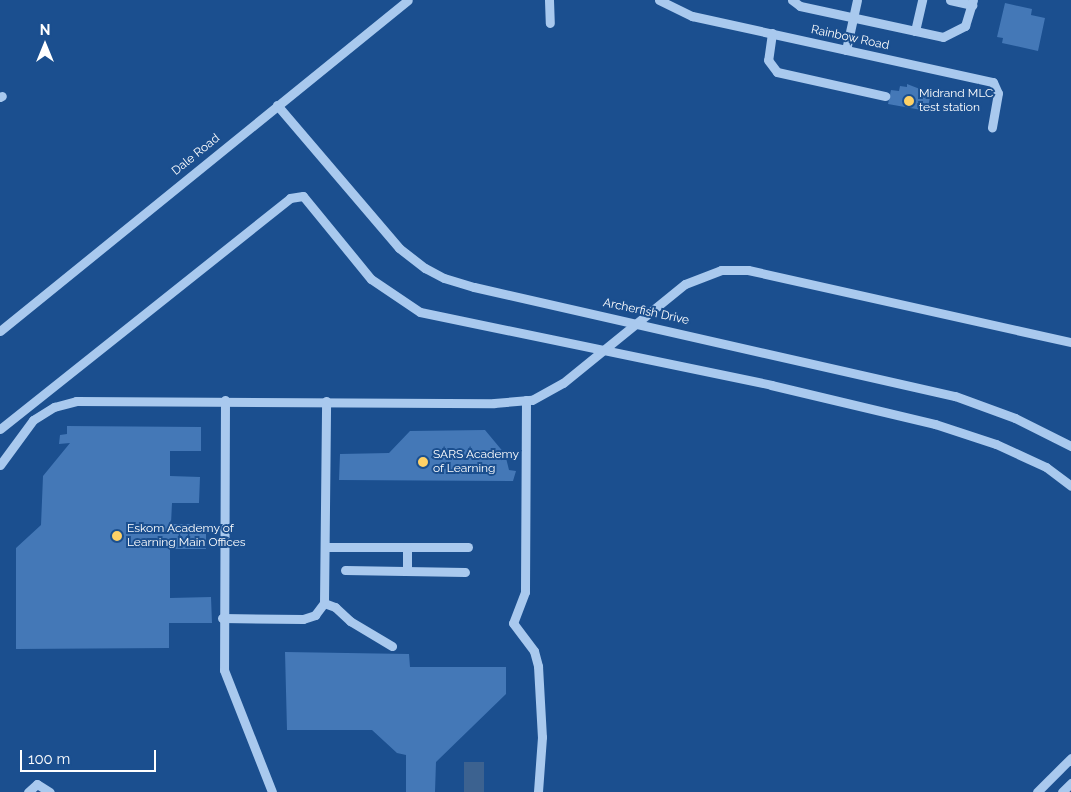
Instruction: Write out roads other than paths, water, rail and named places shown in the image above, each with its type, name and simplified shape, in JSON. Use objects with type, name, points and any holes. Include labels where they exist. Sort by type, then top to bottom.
[{"type":"street","name":"Dale Road","points":[[0,330],[408,0]]},
{"type":"street","points":[[549,0],[550,23]]},
{"type":"street","name":"Rainbow Road","points":[[659,0],[692,16],[993,82],[998,93],[992,127]]},
{"type":"street","points":[[792,0],[800,6],[943,38],[952,36],[965,26],[973,3],[950,0]]},
{"type":"street","points":[[846,50],[857,0]]},
{"type":"street","points":[[915,32],[922,0]]},
{"type":"street","points":[[772,33],[768,60],[777,72],[885,96]]},
{"type":"street","name":"Archerfish Drive","points":[[277,105],[390,238],[425,268],[464,285],[955,396],[1015,418],[1071,446]]},
{"type":"street","points":[[0,429],[296,196],[308,200],[375,283],[420,312],[604,350],[935,424],[1021,455],[1046,467],[1071,486]]},
{"type":"street","points":[[0,465],[33,420],[66,402],[102,399],[526,400],[554,389],[685,284],[711,272],[738,269],[1069,338]]},
{"type":"street","points":[[224,400],[222,618],[224,675],[272,792]]},
{"type":"street","points":[[526,400],[525,592],[513,622],[534,651],[538,666],[542,737],[538,792]]},
{"type":"street","points":[[222,618],[303,619],[315,614],[324,603],[326,401]]},
{"type":"street","points":[[326,547],[468,547]]},
{"type":"street","points":[[407,547],[407,571]]},
{"type":"street","points":[[344,570],[465,572]]},
{"type":"street","points":[[324,603],[335,607],[350,621],[392,646]]},
{"type":"street","points":[[1037,792],[1071,758]]},
{"type":"street","points":[[1062,792],[1071,783]]},
{"type":"street","points":[[28,792],[37,784],[50,792]]},
{"type":"water","points":[[464,762],[484,762],[484,792],[464,792]]},
{"type":"place","name":"Midrand MLC test station","points":[[909,101]]},
{"type":"place","name":"SARS Academy of Learning","points":[[423,462]]},
{"type":"place","name":"Eskom Academy of Learning Main Offices","points":[[117,536]]}]
